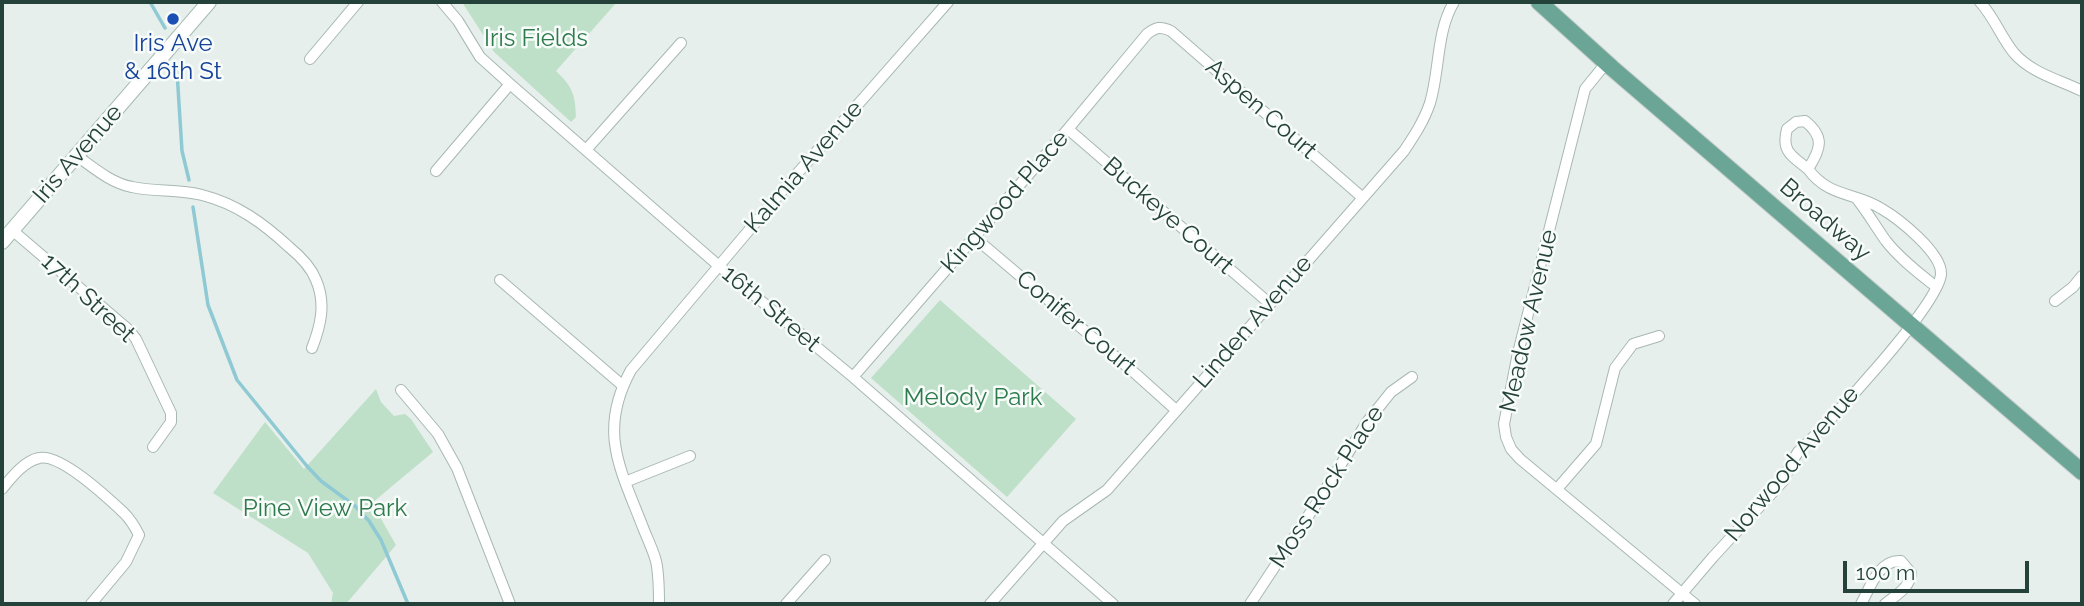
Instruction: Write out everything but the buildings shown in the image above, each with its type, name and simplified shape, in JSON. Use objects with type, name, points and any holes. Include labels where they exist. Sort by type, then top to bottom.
[{"type":"main road","name":"Iris Avenue","points":[[2,242],[209,2]]},
{"type":"main road","name":"Broadway","points":[[1539,2],[2082,472]]},
{"type":"street","points":[[310,59],[358,2]]},
{"type":"street","name":"16th Street","points":[[442,2],[481,57],[510,84],[719,266],[853,377],[1113,604]]},
{"type":"street","name":"Kalmia Avenue","points":[[659,604],[656,560],[615,451],[615,409],[622,385],[631,370],[719,266],[948,2]]},
{"type":"street","name":"Linden Avenue","points":[[990,604],[1063,521],[1107,490],[1404,151],[1424,117],[1434,85],[1447,17],[1454,2]]},
{"type":"street","points":[[1980,2],[2016,55],[2035,70],[2082,91]]},
{"type":"street","name":"Aspen Court","points":[[1156,28],[1164,27],[1171,31],[1363,198]]},
{"type":"street","name":"Kingwood Place","points":[[853,377],[1147,34],[1156,28]]},
{"type":"street","points":[[586,150],[681,43]]},
{"type":"street","name":"Meadow Avenue","points":[[1607,62],[1586,89],[1533,291],[1504,424],[1506,437],[1511,449],[1695,604]]},
{"type":"street","points":[[436,171],[510,84]]},
{"type":"street","name":"Buckeye Court","points":[[1068,129],[1269,303]]},
{"type":"street","points":[[76,156],[112,181],[132,187],[169,189],[201,195],[235,207],[268,227],[310,268],[316,279],[322,318],[312,348]]},
{"type":"street","points":[[1808,169],[1826,187],[1881,207],[1904,225],[1934,254],[1940,265],[1941,276],[1937,287],[1887,242],[1857,199]]},
{"type":"street","name":"17th Street","points":[[12,230],[129,330],[136,339],[171,413],[171,422],[153,447]]},
{"type":"street","name":"Conifer Court","points":[[974,237],[1176,410]]},
{"type":"street","points":[[2055,301],[2082,276]]},
{"type":"street","points":[[500,280],[622,385]]},
{"type":"street","name":"Norwood Avenue","points":[[1673,604],[1713,556],[1784,481],[1798,452],[1913,326],[1937,287]]},
{"type":"street","points":[[1557,489],[1596,444],[1615,368],[1633,344],[1659,336]]},
{"type":"street","name":"Moss Rock Place","points":[[1250,604],[1367,422],[1391,392],[1412,377]]},
{"type":"street","points":[[401,390],[438,435],[457,468],[510,604]]},
{"type":"street","points":[[625,482],[690,456]]},
{"type":"street","points":[[2,489],[25,465],[40,457],[58,460],[125,514],[133,524],[139,535],[127,562],[90,604]]},
{"type":"street","points":[[786,604],[825,560]]},
{"type":"street","points":[[1861,604],[1881,568],[1894,561],[1901,561],[1911,573],[1911,580],[1885,604]]},
{"type":"green space","name":"Iris Fields","points":[[462,2],[617,2],[556,71],[570,87],[574,97],[576,117],[571,122],[494,52]]},
{"type":"green space","name":"Melody Park","points":[[940,300],[1076,419],[1007,497],[871,378]]},
{"type":"green space","name":"Pine View Park","points":[[376,389],[381,402],[394,416],[405,414],[411,419],[433,452],[372,503],[396,545],[346,604],[331,604],[333,593],[308,553],[213,493],[265,422],[304,469]]},
{"type":"waterway","points":[[150,2],[165,28]]},
{"type":"waterway","points":[[177,72],[182,151],[189,180]]},
{"type":"waterway","points":[[193,207],[208,305],[237,380],[306,465],[369,521],[381,540],[408,604]]},
{"type":"place","name":"Iris Ave & 16th St","points":[[173,19]]}]
